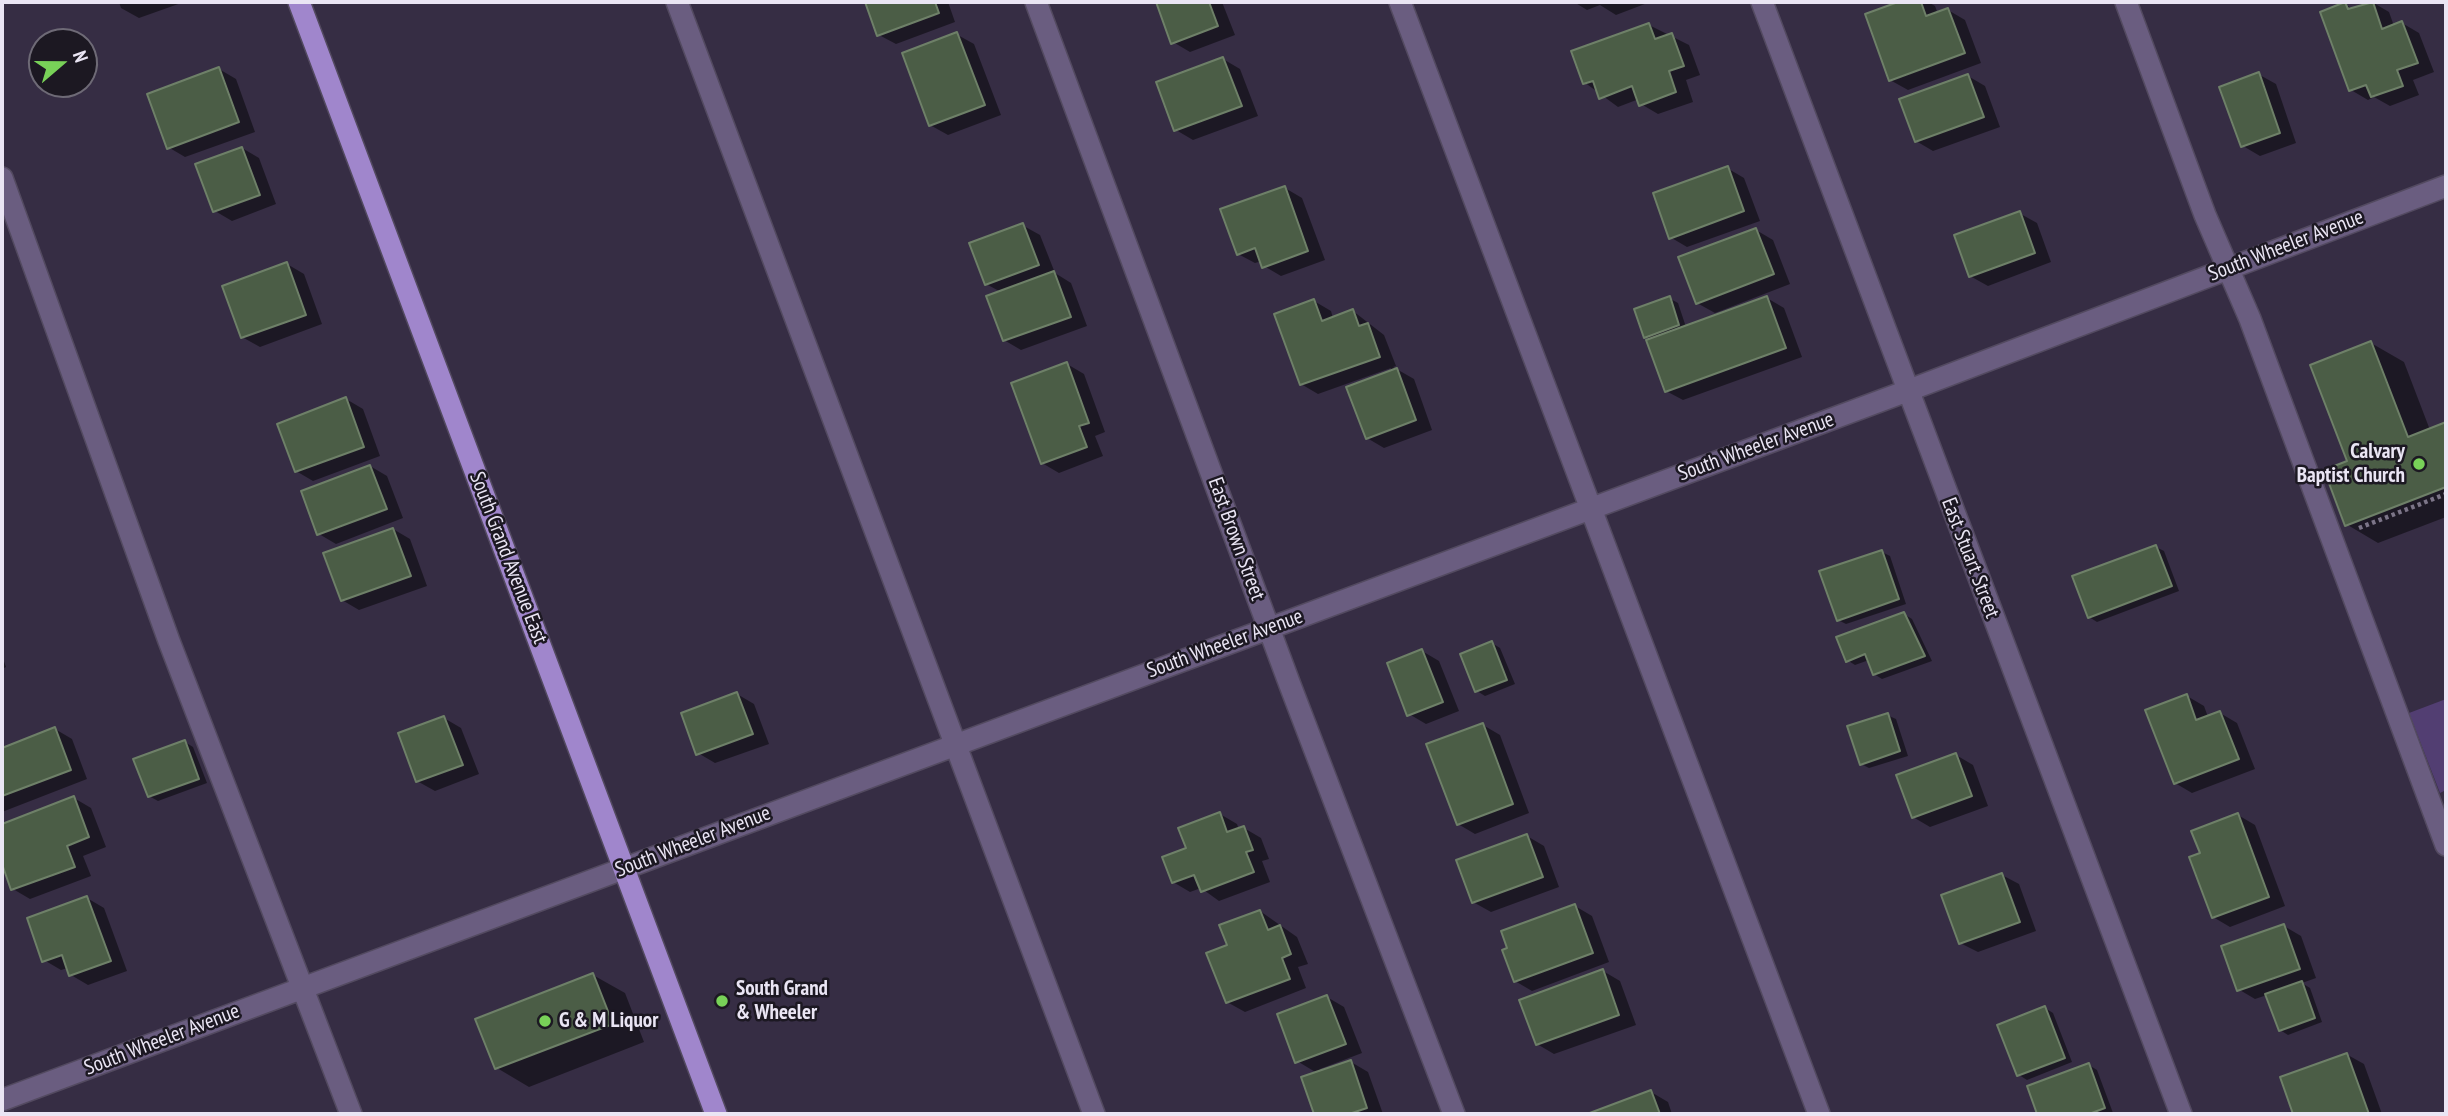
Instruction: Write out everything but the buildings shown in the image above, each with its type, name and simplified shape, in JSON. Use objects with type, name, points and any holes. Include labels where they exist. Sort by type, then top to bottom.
[{"type":"main road","name":"South Grand Avenue East","points":[[299,2],[716,1114]]},
{"type":"street","points":[[677,2],[1094,1114]]},
{"type":"street","name":"East Brown Street","points":[[1036,2],[1269,628],[1454,1114]]},
{"type":"street","points":[[1400,2],[1819,1114]]},
{"type":"street","name":"East Stuart Street","points":[[1762,2],[2181,1114]]},
{"type":"street","points":[[2126,2],[2205,215],[2230,267],[2446,845]]},
{"type":"street","points":[[2,178],[169,640],[351,1114]]},
{"type":"street","name":"South Wheeler Avenue","points":[[2,1100],[1907,391],[2446,186]]},
{"type":"path","points":[[2358,528],[2446,494]]},
{"type":"shaded area","points":[[2446,699],[2446,790],[2440,793],[2409,713]]},
{"type":"place","name":"Calvary Baptist Church","points":[[2419,464]]},
{"type":"place","name":"South Grand & Wheeler","points":[[722,1001]]},
{"type":"place","name":"G & M Liquor","points":[[545,1021]]}]
